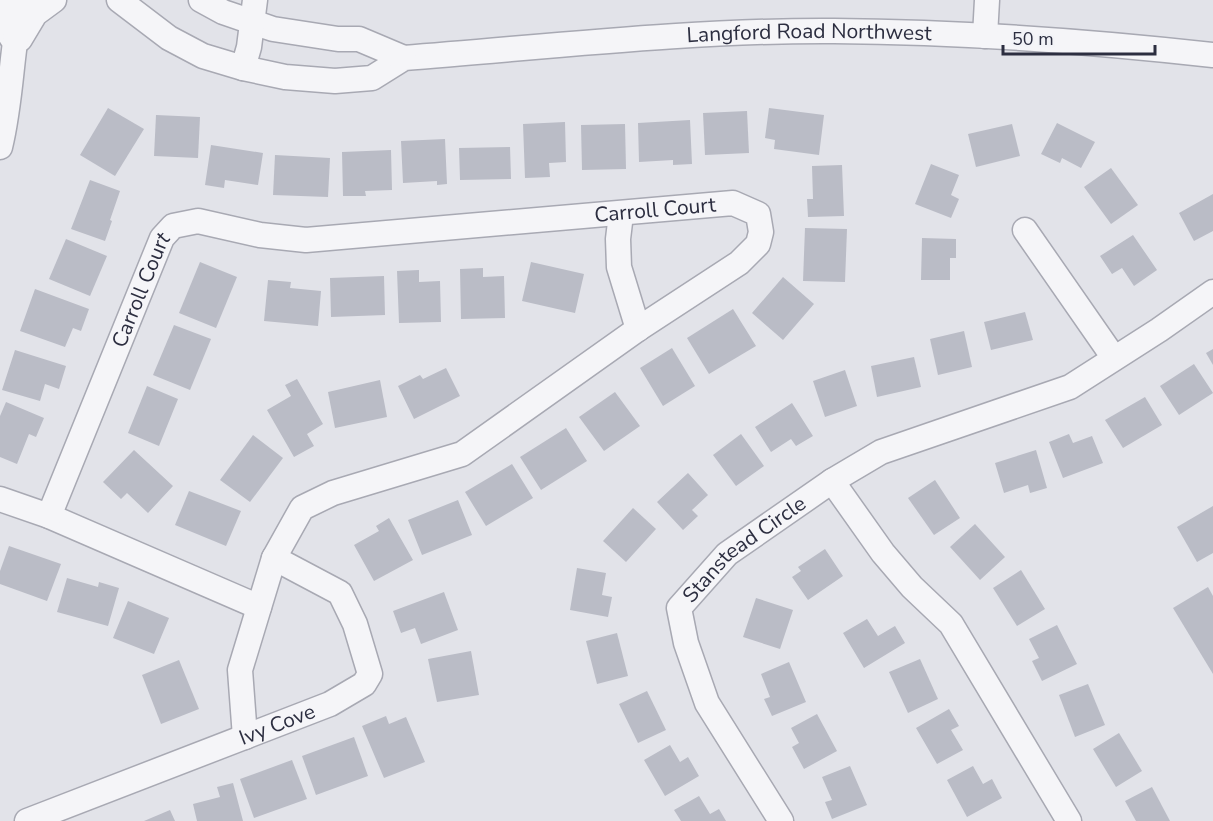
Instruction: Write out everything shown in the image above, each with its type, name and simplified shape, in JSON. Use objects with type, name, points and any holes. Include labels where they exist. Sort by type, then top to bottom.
[{"type":"street","points":[[4,0],[14,48]]},
{"type":"street","points":[[0,147],[22,0]]},
{"type":"street","points":[[14,48],[35,14],[54,0]]},
{"type":"street","name":"Langford Road Northwest","points":[[201,0],[223,12],[254,11],[284,31],[338,39],[359,39],[405,58],[703,36],[833,31],[985,36],[1213,55]]},
{"type":"street","points":[[985,36],[987,0]]},
{"type":"street","name":"Langford Road Northwest","points":[[117,1],[169,38],[203,56],[285,77],[335,81],[372,78],[405,58]]},
{"type":"street","points":[[243,68],[254,11]]},
{"type":"street","name":"Carroll Court","points":[[49,516],[162,238],[173,226],[198,221],[260,235],[306,240],[733,203],[759,214],[761,232],[758,244],[739,263],[638,329],[462,454],[333,492],[302,508],[274,558],[240,670],[244,737]]},
{"type":"street","points":[[621,214],[618,239],[619,267],[638,329]]},
{"type":"street","points":[[1025,230],[1114,358]]},
{"type":"street","name":"Stanstead Circle","points":[[781,821],[707,703],[686,643],[679,608],[727,554],[832,481],[881,452],[1070,387],[1213,292]]},
{"type":"street","points":[[832,481],[883,553],[912,587],[951,624],[1069,821]]},
{"type":"street","points":[[0,499],[49,516],[259,607]]},
{"type":"street","name":"Ivy Cove","points":[[27,821],[330,704],[364,684],[370,674],[356,624],[340,592],[274,558]]},
{"type":"building","points":[[108,108],[144,129],[115,176],[80,155]]},
{"type":"building","points":[[769,108],[824,115],[819,155],[774,149],[775,140],[765,138]]},
{"type":"building","points":[[747,111],[749,153],[705,155],[703,113]]},
{"type":"building","points":[[156,115],[200,117],[198,158],[154,156]]},
{"type":"building","points":[[690,120],[692,164],[673,165],[673,160],[639,162],[638,123]]},
{"type":"building","points":[[565,122],[566,162],[549,163],[550,177],[525,178],[523,124]]},
{"type":"building","points":[[1057,123],[1095,142],[1081,168],[1062,158],[1060,163],[1041,154]]},
{"type":"building","points":[[625,124],[626,169],[582,170],[581,125]]},
{"type":"building","points":[[1012,124],[1020,156],[976,167],[968,134]]},
{"type":"building","points":[[445,139],[447,184],[437,185],[437,181],[403,183],[401,141]]},
{"type":"building","points":[[211,145],[263,153],[258,185],[225,180],[224,188],[205,185]]},
{"type":"building","points":[[510,147],[511,179],[460,180],[459,148]]},
{"type":"building","points":[[391,150],[392,190],[365,191],[366,196],[343,196],[342,152]]},
{"type":"building","points":[[275,155],[330,158],[328,197],[273,195]]},
{"type":"building","points":[[931,164],[959,175],[951,195],[959,199],[951,218],[915,204]]},
{"type":"building","points":[[842,165],[844,216],[808,217],[807,199],[813,199],[812,166]]},
{"type":"building","points":[[1111,168],[1138,205],[1111,224],[1084,187]]},
{"type":"building","points":[[90,180],[120,191],[105,241],[71,229]]},
{"type":"building","points":[[1213,194],[1213,231],[1194,241],[1179,213]]},
{"type":"building","points":[[805,228],[847,229],[845,282],[803,281]]},
{"type":"building","points":[[1133,235],[1157,270],[1134,286],[1122,268],[1112,274],[1100,256]]},
{"type":"building","points":[[922,238],[956,239],[956,258],[950,258],[950,280],[921,280]]},
{"type":"building","points":[[66,239],[107,256],[90,296],[49,279]]},
{"type":"building","points":[[200,262],[237,277],[216,328],[179,313]]},
{"type":"building","points":[[531,262],[584,274],[575,313],[522,301]]},
{"type":"building","points":[[483,268],[483,277],[504,276],[505,318],[461,319],[460,269]]},
{"type":"building","points":[[419,270],[419,282],[440,281],[441,322],[399,323],[397,271]]},
{"type":"building","points":[[384,276],[385,315],[331,317],[330,278]]},
{"type":"building","points":[[783,277],[814,304],[783,340],[752,313]]},
{"type":"building","points":[[268,280],[291,282],[290,288],[321,291],[318,326],[264,321]]},
{"type":"building","points":[[35,289],[89,309],[81,331],[73,328],[65,347],[20,331]]},
{"type":"building","points":[[733,309],[756,346],[709,374],[687,338]]},
{"type":"building","points":[[1025,312],[1033,340],[991,350],[984,322]]},
{"type":"building","points":[[174,325],[211,339],[190,390],[153,375]]},
{"type":"building","points":[[964,331],[972,367],[938,375],[930,339]]},
{"type":"building","points":[[672,348],[695,386],[663,406],[640,368]]},
{"type":"building","points":[[1213,349],[1213,365],[1206,353]]},
{"type":"building","points":[[15,350],[66,366],[59,389],[45,384],[40,401],[2,390]]},
{"type":"building","points":[[914,357],[921,387],[877,397],[871,366]]},
{"type":"building","points":[[1194,364],[1213,393],[1179,415],[1160,386]]},
{"type":"building","points":[[446,368],[460,396],[414,419],[398,386],[420,375],[423,379]]},
{"type":"building","points":[[845,370],[857,406],[825,417],[813,381]]},
{"type":"building","points":[[297,379],[323,424],[307,434],[314,446],[294,457],[267,410],[291,396],[285,385]]},
{"type":"building","points":[[380,380],[387,417],[335,428],[328,392]]},
{"type":"building","points":[[147,386],[178,399],[159,446],[128,433]]},
{"type":"building","points":[[615,392],[640,426],[604,451],[579,417]]},
{"type":"building","points":[[1145,397],[1162,425],[1123,448],[1105,420]]},
{"type":"building","points":[[6,402],[44,418],[36,437],[29,434],[17,464],[0,457],[0,416]]},
{"type":"building","points":[[792,403],[813,436],[796,446],[791,439],[771,452],[755,427]]},
{"type":"building","points":[[566,428],[587,461],[541,490],[520,457]]},
{"type":"building","points":[[741,434],[764,466],[736,486],[713,455]]},
{"type":"building","points":[[1069,434],[1073,443],[1092,436],[1103,463],[1063,478],[1049,442]]},
{"type":"building","points":[[253,435],[283,458],[250,502],[220,480]]},
{"type":"building","points":[[134,450],[173,486],[148,513],[127,493],[121,499],[103,482]]},
{"type":"building","points":[[1036,450],[1047,488],[1030,493],[1028,485],[1004,493],[995,463]]},
{"type":"building","points":[[512,464],[533,498],[486,526],[465,492]]},
{"type":"building","points":[[688,473],[708,495],[692,510],[698,516],[683,530],[657,502]]},
{"type":"building","points":[[935,480],[960,518],[934,535],[908,498]]},
{"type":"building","points":[[189,491],[241,511],[226,546],[175,525]]},
{"type":"building","points":[[458,500],[472,535],[422,555],[408,520]]},
{"type":"building","points":[[1213,506],[1213,553],[1197,562],[1177,527]]},
{"type":"building","points":[[633,508],[656,529],[626,562],[603,541]]},
{"type":"building","points":[[389,518],[413,560],[374,581],[354,545],[379,531],[376,526]]},
{"type":"building","points":[[975,524],[1005,557],[980,580],[950,547]]},
{"type":"building","points":[[9,546],[61,564],[47,601],[0,584],[0,571]]},
{"type":"building","points":[[825,549],[843,576],[808,600],[792,577],[801,571],[798,567]]},
{"type":"building","points":[[577,568],[606,573],[602,595],[612,597],[608,617],[570,610]]},
{"type":"building","points":[[1021,570],[1045,609],[1017,626],[993,588]]},
{"type":"building","points":[[67,578],[98,587],[99,582],[119,588],[108,626],[57,612]]},
{"type":"building","points":[[1208,587],[1213,596],[1213,674],[1173,608]]},
{"type":"building","points":[[444,592],[458,630],[421,644],[415,628],[401,633],[393,611]]},
{"type":"building","points":[[756,598],[793,610],[780,649],[743,637]]},
{"type":"building","points":[[128,601],[169,618],[154,654],[113,638]]},
{"type":"building","points":[[867,619],[878,636],[895,626],[905,643],[864,668],[843,633]]},
{"type":"building","points":[[1057,625],[1077,664],[1042,681],[1032,661],[1039,658],[1029,639]]},
{"type":"building","points":[[617,633],[628,676],[597,684],[586,641]]},
{"type":"building","points":[[471,651],[479,695],[437,702],[428,659]]},
{"type":"building","points":[[920,659],[938,699],[908,713],[889,672]]},
{"type":"building","points":[[179,660],[199,709],[161,724],[142,675]]},
{"type":"building","points":[[789,662],[806,702],[772,716],[764,699],[770,697],[761,674]]},
{"type":"building","points":[[1088,684],[1105,725],[1075,737],[1059,695]]},
{"type":"building","points":[[647,691],[666,730],[638,743],[619,704]]},
{"type":"building","points":[[949,709],[959,726],[951,730],[963,750],[937,764],[916,728]]},
{"type":"building","points":[[817,714],[837,751],[804,769],[792,747],[799,743],[791,728]]},
{"type":"building","points":[[386,716],[389,724],[406,717],[425,762],[384,778],[362,726]]},
{"type":"building","points":[[1119,733],[1142,771],[1116,787],[1093,749]]},
{"type":"building","points":[[354,737],[368,776],[316,795],[302,756]]},
{"type":"building","points":[[670,745],[680,762],[688,757],[699,776],[665,796],[644,760]]},
{"type":"building","points":[[292,760],[307,799],[254,818],[240,779]]},
{"type":"building","points":[[850,766],[867,805],[832,819],[825,802],[832,800],[822,777]]},
{"type":"building","points":[[973,766],[983,784],[992,779],[1002,798],[967,817],[947,780]]},
{"type":"building","points":[[233,783],[243,821],[197,821],[193,804],[220,797],[217,787]]},
{"type":"building","points":[[1152,787],[1170,821],[1136,821],[1125,801]]},
{"type":"building","points":[[699,796],[710,814],[719,809],[726,821],[681,821],[674,810]]},
{"type":"building","points":[[170,810],[175,821],[144,821]]}]
